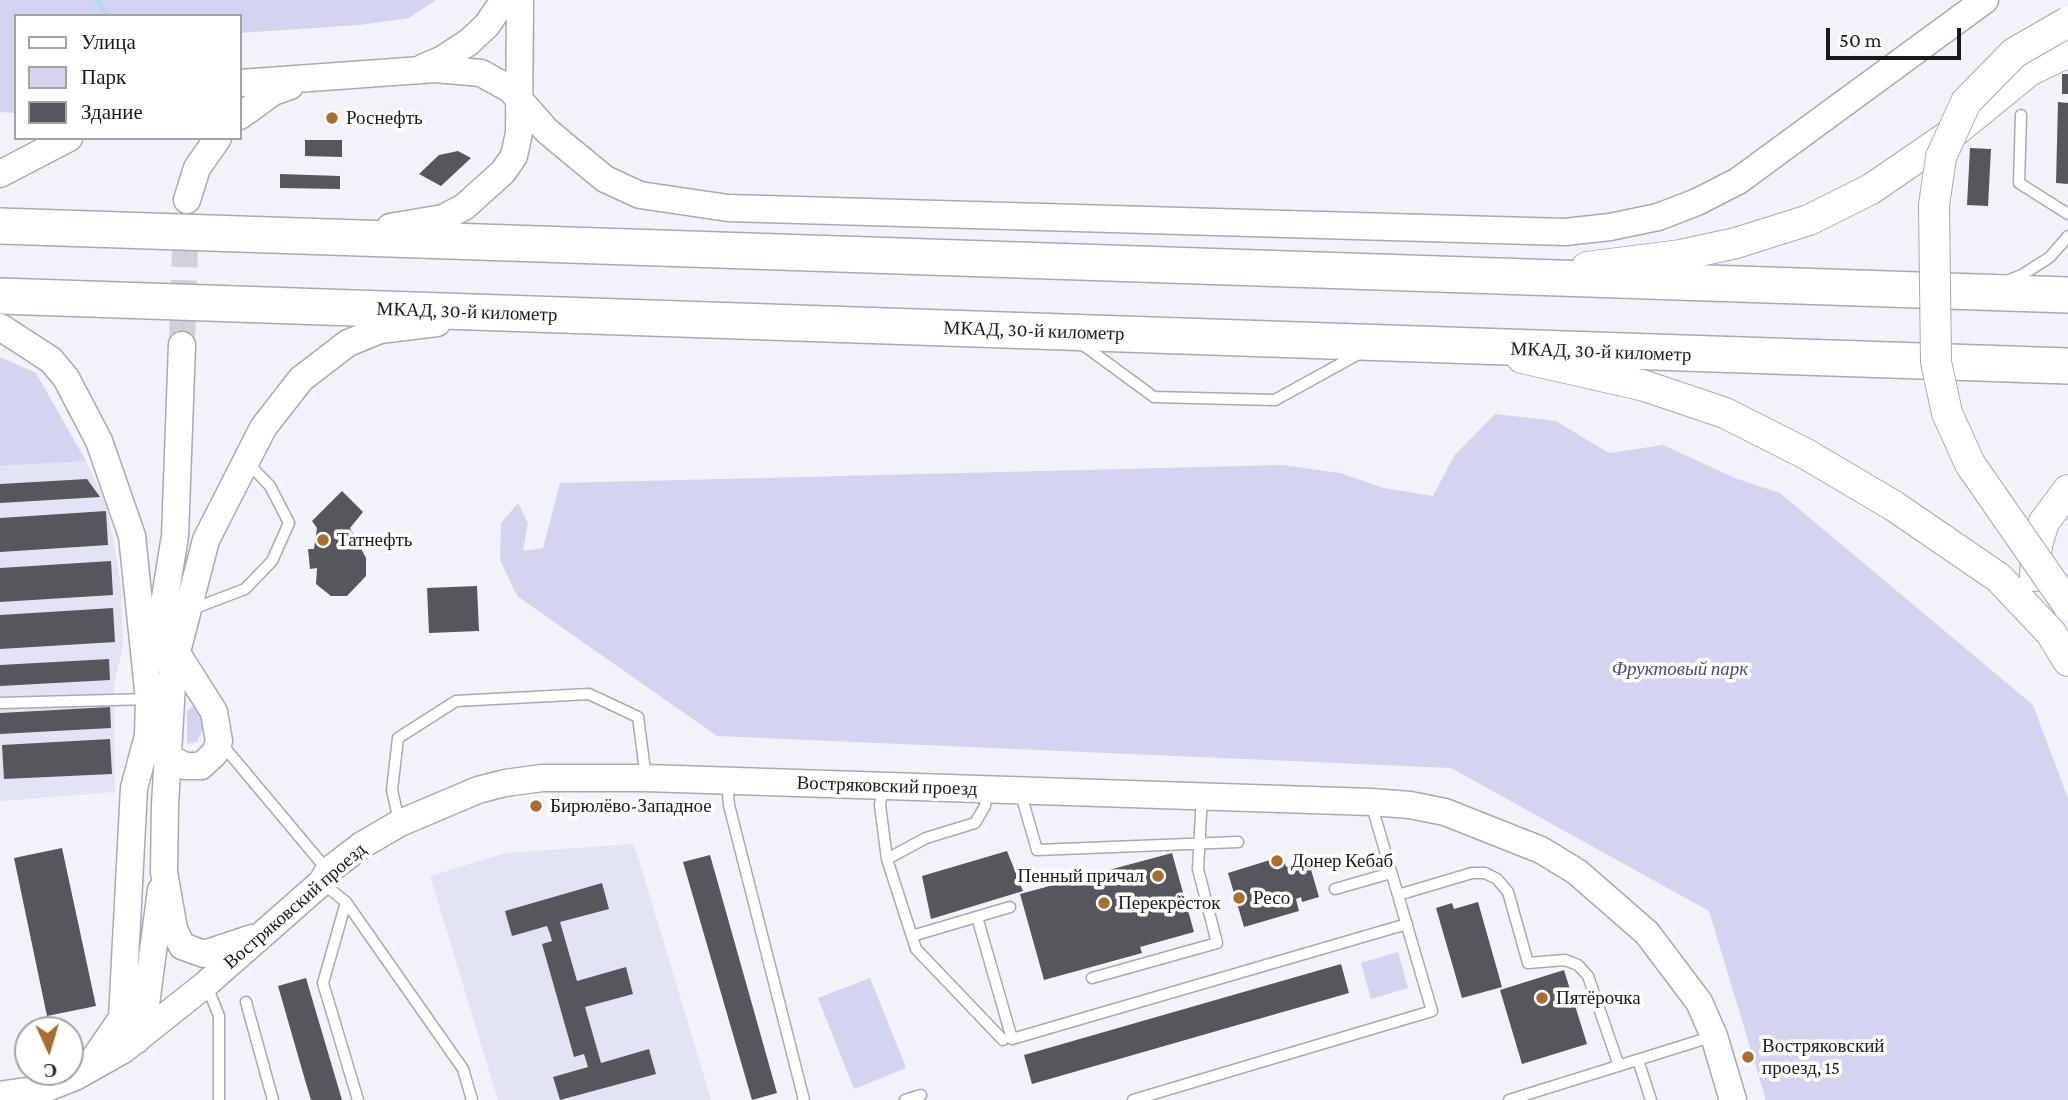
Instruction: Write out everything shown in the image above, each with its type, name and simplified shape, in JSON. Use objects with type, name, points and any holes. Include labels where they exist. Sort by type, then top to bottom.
[{"type":"highway","points":[[0,226],[2068,295]]},
{"type":"highway","name":"МКАД, 30-й километр","points":[[0,296],[2068,366]]},
{"type":"main road","points":[[2068,22],[2014,53],[1966,102],[1941,157],[1934,205],[1936,362],[1947,413],[1970,464],[2068,605]]},
{"type":"main road","points":[[1483,276],[1681,255],[1736,243],[1810,220],[1883,181],[1954,132],[2029,71],[2068,52]]},
{"type":"main road","points":[[1480,348],[1645,386],[1725,413],[1850,480],[1966,552],[1999,578],[2051,634],[2068,661]]},
{"type":"main road","points":[[2051,634],[2035,588],[2034,568],[2044,522],[2068,490]]},
{"type":"street","points":[[403,71],[443,59],[469,42],[487,25],[504,0]]},
{"type":"street","points":[[221,234],[385,227],[443,218],[464,207],[503,172],[514,156],[519,133],[520,0]]},
{"type":"street","points":[[242,83],[403,71],[460,69],[481,73],[497,79],[547,131],[605,179],[640,195],[676,202],[742,209],[1564,232],[1610,227],[1658,217],[1697,202],[1738,181],[1985,0]]},
{"type":"street","points":[[242,115],[273,92],[300,83],[333,77]]},
{"type":"street","points":[[0,174],[65,140]]},
{"type":"street","points":[[187,200],[197,168],[217,140]]},
{"type":"street","points":[[146,1026],[155,920],[164,872],[173,667],[206,540],[245,460],[282,400],[326,357],[348,343],[380,330],[426,324],[570,316]]},
{"type":"street","points":[[0,327],[51,360],[83,405],[99,441],[132,536],[149,699],[148,736],[134,788],[122,1018],[85,1072]]},
{"type":"street","points":[[148,736],[169,758],[185,766],[201,765],[215,753],[219,741],[215,712],[178,654],[172,628],[172,565],[182,345]]},
{"type":"street","points":[[149,699],[172,565]]},
{"type":"street","name":"Востряковский проезд","points":[[0,1095],[47,1087],[85,1072],[206,984],[362,845],[400,823],[478,790],[505,783],[542,778],[646,778],[1371,802],[1410,805],[1445,813],[1494,829],[1541,850],[1577,872],[1647,933],[1699,1002],[1714,1036],[1734,1100]]},
{"type":"street","points":[[164,872],[174,929],[182,946],[204,954],[263,934]]},
{"type":"street","points":[[127,960],[133,996],[146,1026]]},
{"type":"lane","points":[[2021,115],[2019,183],[2068,214]]},
{"type":"lane","points":[[1972,292],[2022,275],[2050,257],[2068,236]]},
{"type":"lane","points":[[1066,332],[1154,397],[1275,400],[1380,343]]},
{"type":"lane","points":[[187,611],[245,589],[272,561],[289,523],[270,486],[245,460]]},
{"type":"lane","points":[[400,823],[392,790],[398,738],[456,701],[589,694],[638,717],[646,778]]},
{"type":"lane","points":[[0,703],[149,699]]},
{"type":"lane","points":[[219,741],[346,902],[463,1069],[472,1100]]},
{"type":"lane","points":[[727,780],[729,805],[804,1100]]},
{"type":"lane","points":[[883,785],[880,805],[887,859],[916,949],[1003,1040]]},
{"type":"lane","points":[[887,859],[926,838],[975,823],[985,806],[987,789]]},
{"type":"lane","points":[[1020,790],[1037,850],[1200,841],[1238,842]]},
{"type":"lane","points":[[1092,978],[1217,943],[1198,869],[1202,796]]},
{"type":"lane","points":[[1133,1100],[1432,1012],[1371,802]]},
{"type":"lane","points":[[1335,889],[1391,873]]},
{"type":"lane","points":[[1398,895],[1465,874],[1485,873],[1497,879],[1508,892],[1528,964],[1565,960],[1578,965],[1588,976],[1619,1066]]},
{"type":"lane","points":[[346,902],[323,983],[358,1100]]},
{"type":"lane","points":[[912,936],[1010,907]]},
{"type":"lane","points":[[977,917],[1012,1039],[1407,924]]},
{"type":"lane","points":[[206,984],[219,1016],[219,1100]]},
{"type":"lane","points":[[246,1002],[273,1100]]},
{"type":"lane","points":[[1509,1100],[1714,1036]]},
{"type":"lane","points":[[1638,1060],[1651,1100]]},
{"type":"lane","points":[[905,1100],[921,1095]]},
{"type":"shaded area","points":[[86,461],[107,507],[121,584],[123,646],[114,686],[115,792],[0,801],[0,466]]},
{"type":"shaded area","points":[[634,844],[711,1100],[498,1100],[430,876],[506,853]]},
{"type":"green space","points":[[0,0],[436,0],[409,18],[360,25],[242,33],[242,14],[14,14],[14,112],[0,112]]},
{"type":"green space","points":[[0,357],[36,373],[86,461],[0,466]]},
{"type":"green space","name":"Фруктовый парк","points":[[1495,414],[1556,421],[1609,453],[1663,445],[1735,478],[1780,493],[2033,705],[2068,798],[2068,1100],[1766,1100],[1709,911],[1451,768],[717,736],[517,596],[500,560],[501,523],[518,503],[528,523],[523,551],[543,548],[560,483],[1282,465],[1340,473],[1384,488],[1433,496],[1454,456]]},
{"type":"green space","points":[[193,706],[199,707],[203,729],[197,742],[187,744],[187,711]]},
{"type":"green space","points":[[1398,952],[1408,988],[1371,999],[1361,963]]},
{"type":"green space","points":[[870,978],[906,1068],[854,1089],[818,998]]},
{"type":"building","points":[[2062,74],[2068,74],[2068,94],[2062,94]]},
{"type":"building","points":[[2058,102],[2068,103],[2068,184],[2056,183]]},
{"type":"building","points":[[305,140],[342,140],[342,157],[305,156]]},
{"type":"building","points":[[1970,148],[1991,149],[1988,206],[1967,205]]},
{"type":"building","points":[[458,151],[471,158],[441,186],[419,174],[439,155]]},
{"type":"building","points":[[280,174],[340,176],[340,189],[280,188]]},
{"type":"building","points":[[87,479],[100,497],[0,503],[0,484]]},
{"type":"building","points":[[342,491],[363,512],[350,528],[366,558],[366,576],[347,596],[331,596],[316,584],[317,568],[310,569],[308,549],[314,549],[317,528],[312,521]]},
{"type":"building","points":[[106,511],[108,545],[0,552],[0,518]]},
{"type":"building","points":[[111,561],[113,595],[0,602],[0,568]]},
{"type":"building","points":[[477,586],[479,631],[429,633],[427,588]]},
{"type":"building","points":[[113,608],[115,642],[0,649],[0,615]]},
{"type":"building","points":[[109,659],[110,680],[0,686],[0,665]]},
{"type":"building","points":[[110,707],[111,728],[0,734],[0,713]]},
{"type":"building","points":[[110,739],[112,774],[4,779],[2,745]]},
{"type":"building","points":[[62,848],[96,1006],[47,1016],[14,858]]},
{"type":"building","points":[[1007,851],[1023,891],[931,919],[922,876]]},
{"type":"building","points":[[1172,853],[1194,932],[1140,947],[1142,953],[1044,980],[1020,894]]},
{"type":"building","points":[[710,855],[777,1093],[752,1100],[683,862]]},
{"type":"building","points":[[1283,856],[1286,867],[1292,865],[1291,861],[1307,856],[1319,897],[1302,902],[1301,897],[1296,899],[1299,911],[1244,927],[1228,873]]},
{"type":"building","points":[[602,883],[609,909],[560,922],[577,981],[626,967],[633,994],[585,1007],[601,1063],[649,1049],[656,1074],[560,1100],[553,1077],[588,1067],[584,1054],[574,1057],[542,944],[552,941],[550,934],[547,926],[512,936],[505,911]]},
{"type":"building","points":[[1478,902],[1502,987],[1462,998],[1436,908],[1452,903],[1454,909]]},
{"type":"building","points":[[1341,964],[1349,993],[1032,1084],[1024,1055]]},
{"type":"building","points":[[1564,970],[1587,1044],[1522,1064],[1500,990]]},
{"type":"building","points":[[306,978],[342,1100],[311,1100],[305,1080],[278,986]]},
{"type":"waterway","points":[[96,0],[106,14]]},
{"type":"tunnel","points":[[182,345],[186,213]]},
{"type":"place","name":"Роснефть","points":[[332,118]]},
{"type":"place","name":"Татнефть","points":[[323,540]]},
{"type":"place","name":"Бирюлёво-Западное","points":[[536,806]]},
{"type":"place","name":"Донер Кебаб","points":[[1277,861]]},
{"type":"place","name":"Пенный причал","points":[[1158,876]]},
{"type":"place","name":"Ресо","points":[[1239,898]]},
{"type":"place","name":"Перекрёсток","points":[[1104,903]]},
{"type":"place","name":"Пятёрочка","points":[[1542,998]]},
{"type":"place","name":"Востряковский проезд, 15","points":[[1748,1057]]}]
